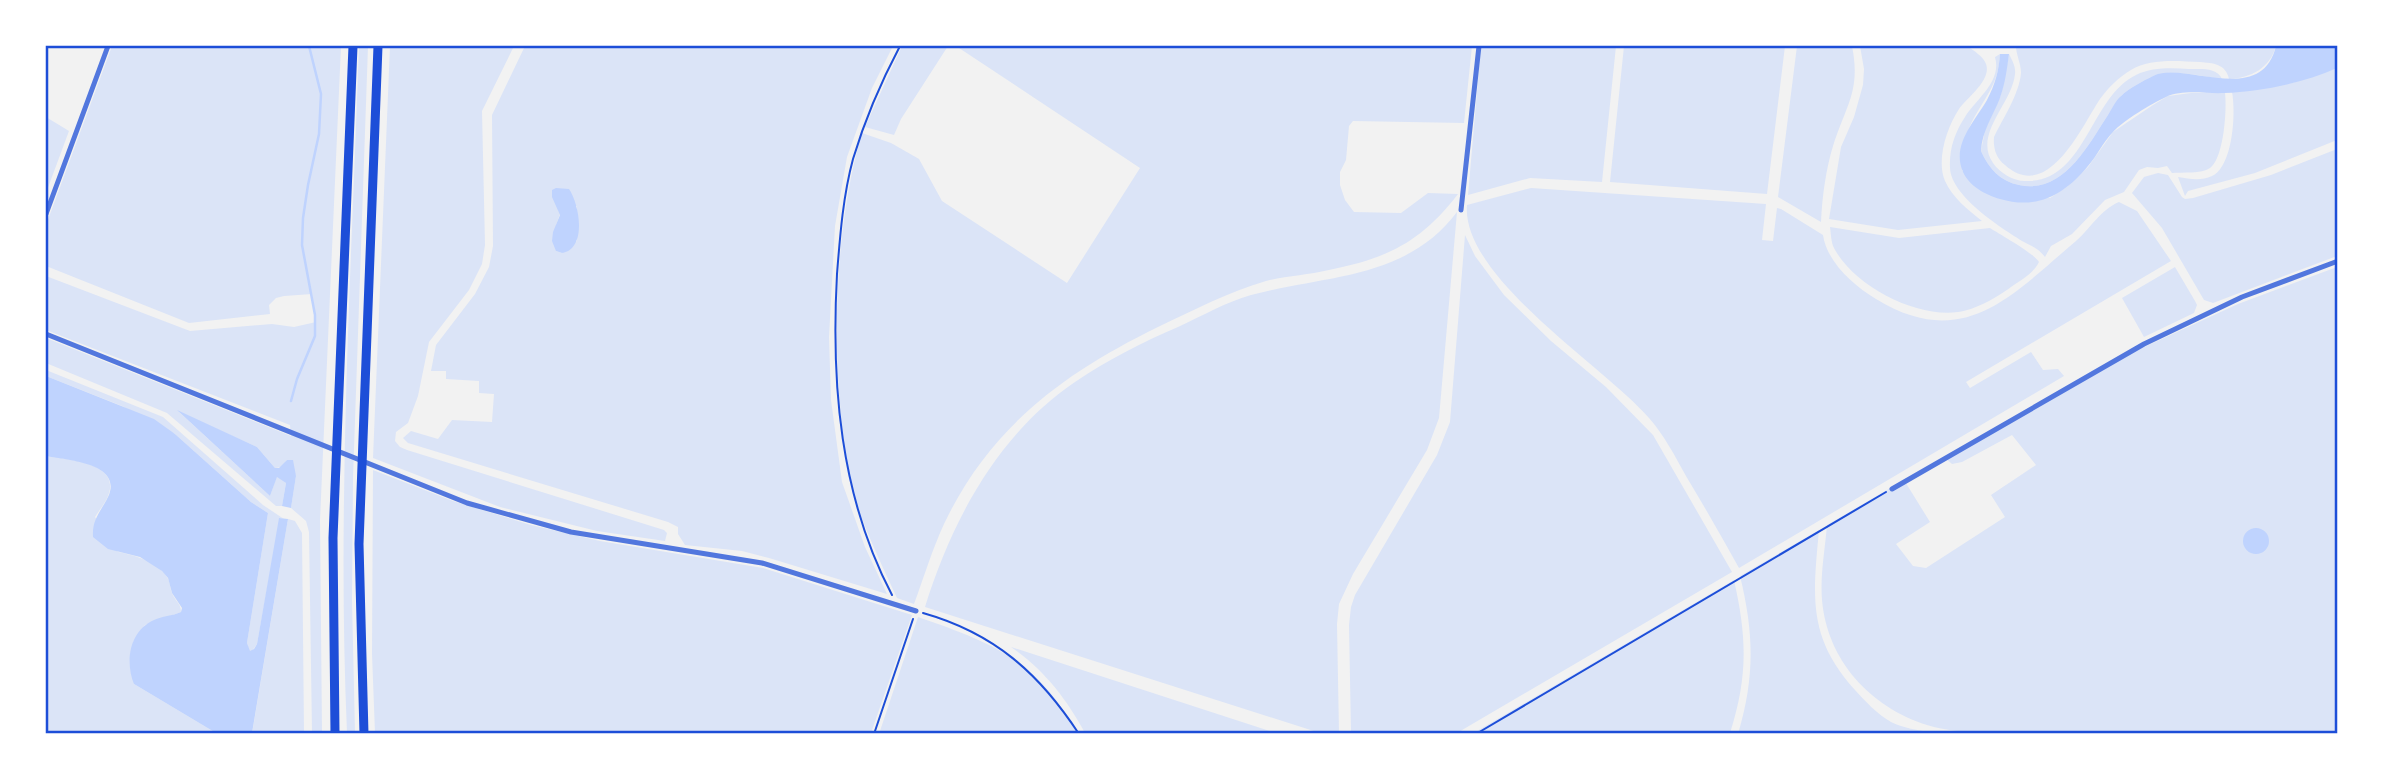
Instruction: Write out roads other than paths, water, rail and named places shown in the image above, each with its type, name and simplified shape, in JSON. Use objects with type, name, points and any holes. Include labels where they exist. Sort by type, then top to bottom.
[{"type":"highway","points":[[335,733],[334,510],[353,46]]},
{"type":"highway","points":[[364,733],[359,544],[378,46]]},
{"type":"street","points":[[46,214],[108,46]]},
{"type":"street","points":[[1461,210],[1479,46]]},
{"type":"street","points":[[1892,489],[2144,344],[2242,297],[2337,261]]},
{"type":"street","points":[[46,334],[467,503],[570,532],[762,562],[916,611]]},
{"type":"water","points":[[2276,46],[2337,46],[2337,68],[2267,89],[2224,93],[2187,92],[2166,97],[2118,127],[2088,166],[2069,185],[2038,201],[2013,202],[1995,197],[1974,186],[1963,172],[1960,162],[1962,143],[1992,89],[2000,54],[2009,54],[2006,76],[2000,98],[1983,137],[1981,151],[1992,169],[2001,177],[2019,185],[2034,186],[2048,183],[2071,166],[2090,143],[2117,101],[2136,85],[2153,76],[2167,73],[2239,79],[2255,75],[2268,64]]},
{"type":"water","points":[[569,189],[578,215],[579,226],[575,244],[562,253],[556,251],[552,241],[560,215],[552,197],[552,190]]},
{"type":"water","points":[[46,376],[154,419],[175,434],[251,502],[268,513],[247,643],[250,651],[257,644],[279,518],[288,519],[252,733],[216,733],[134,684],[130,657],[134,639],[146,625],[181,612],[182,608],[162,571],[140,557],[108,549],[93,537],[95,521],[111,486],[108,477],[101,470],[79,462],[46,456]]},
{"type":"water","points":[[177,410],[257,447],[275,468],[279,468],[287,460],[293,460],[296,476],[291,508],[282,506],[286,483],[277,477],[270,496]]},
{"type":"water","points":[[2256,528],[2265,532],[2269,541],[2265,550],[2256,554],[2247,550],[2243,541],[2247,532]]},
{"type":"waterway","points":[[291,401],[315,336],[315,315],[302,245],[308,185],[319,134],[321,94],[309,46]]}]
